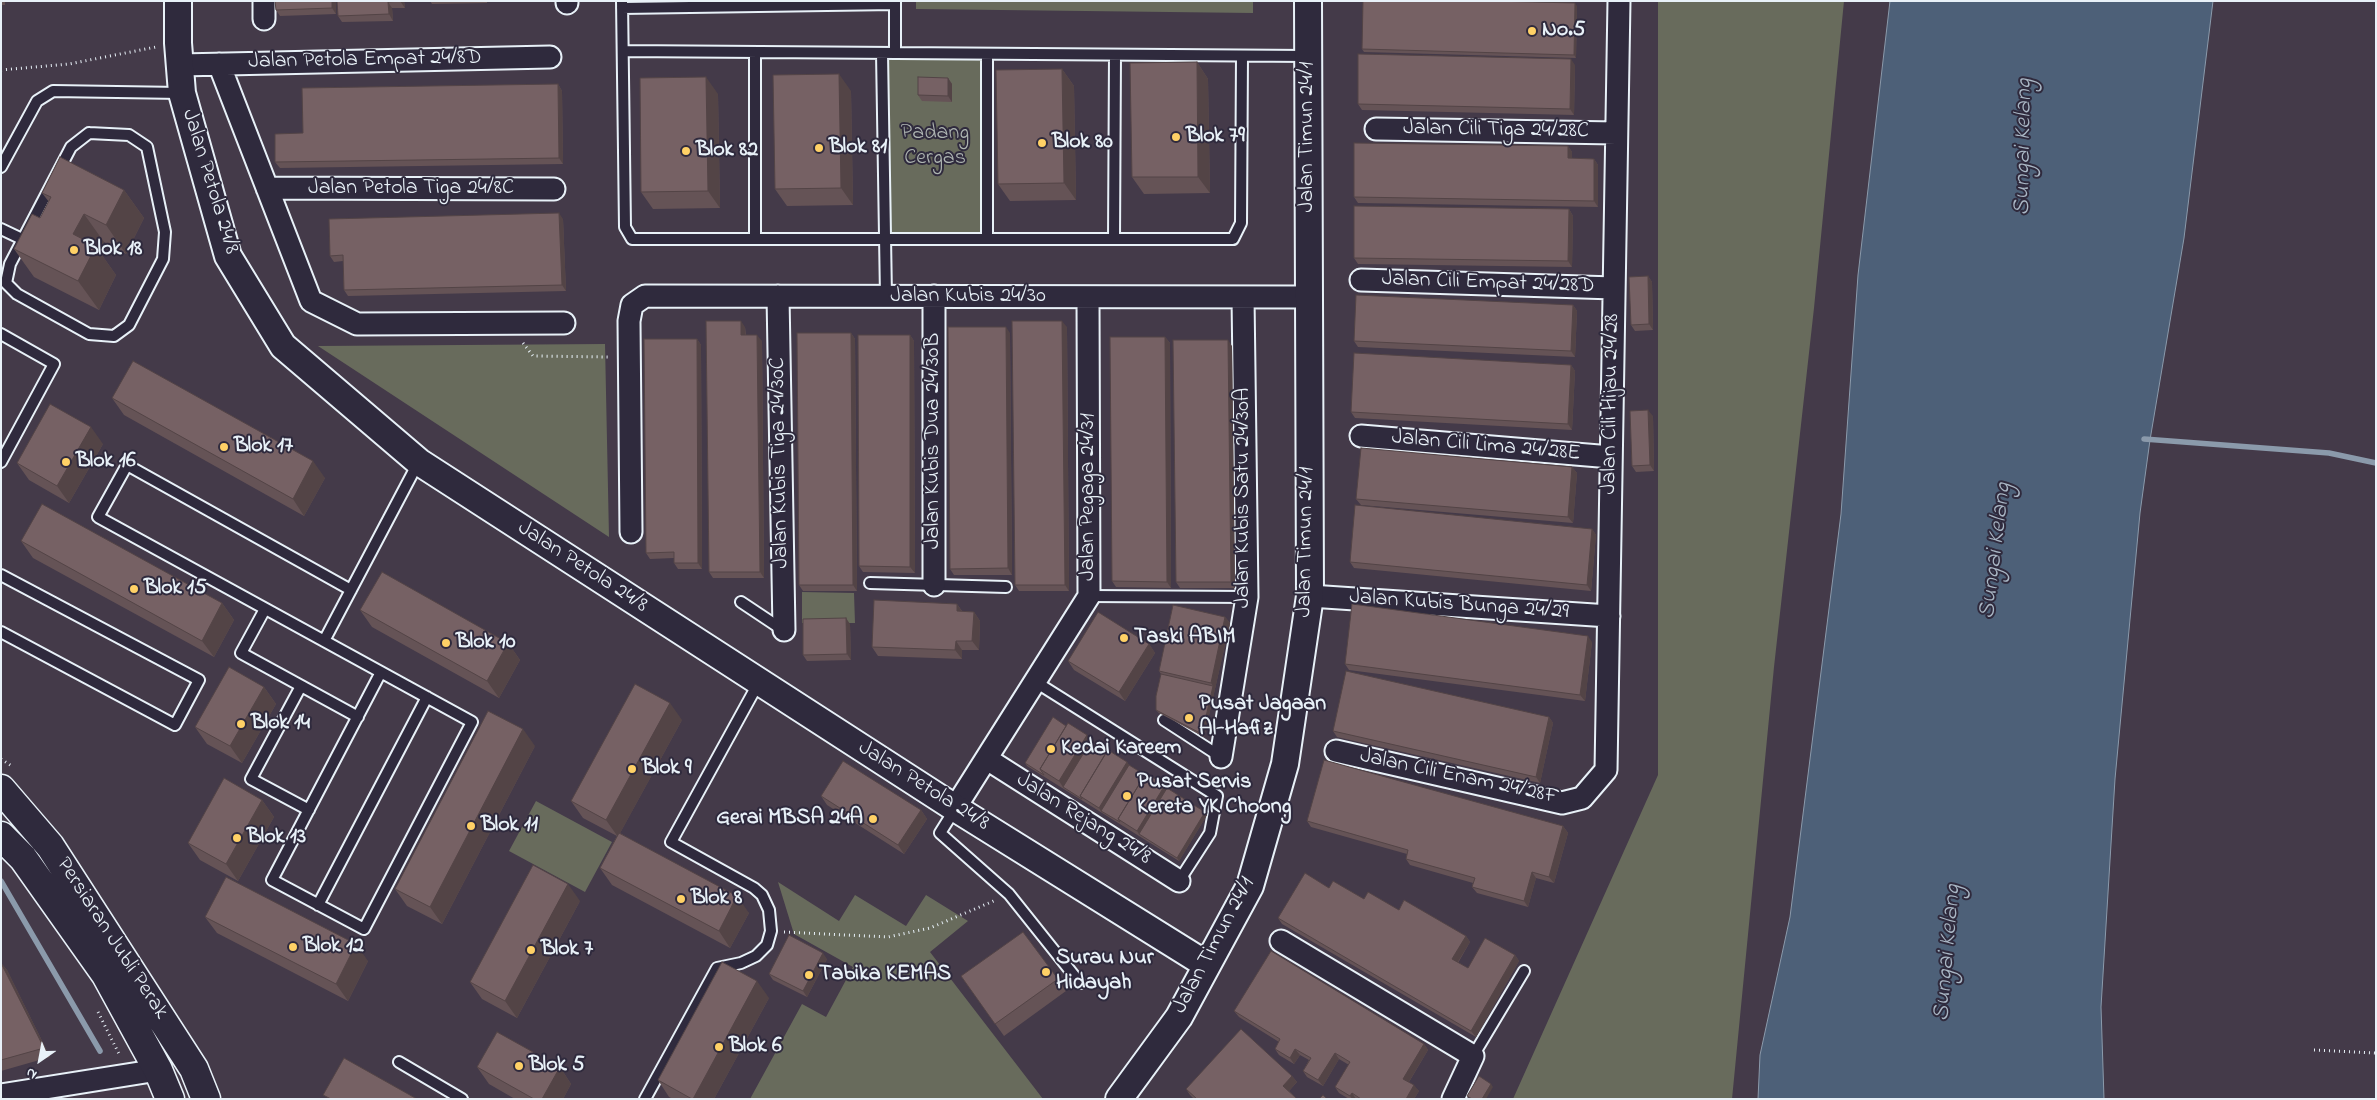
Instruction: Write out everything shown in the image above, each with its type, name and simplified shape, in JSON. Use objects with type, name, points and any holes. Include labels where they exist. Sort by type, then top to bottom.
[{"type":"main road","name":"Persiaran Jubli Perak","points":[[1,789],[50,846],[194,1069],[206,1099]]},
{"type":"main road","name":"Persiaran Jubli Perak","points":[[1,836],[23,858],[106,975],[158,1070],[170,1099]]},
{"type":"street","name":"Jalan Petola 24/8","points":[[178,1],[182,93],[228,256],[283,346],[419,462],[955,808],[1207,965]]},
{"type":"street","name":"Jalan Timun 24/1","points":[[1119,1099],[1180,1017],[1250,886],[1285,764],[1310,596],[1308,1]]},
{"type":"street","name":"Jalan Cili Hijau 24/28","points":[[1582,798],[1606,770],[1619,1]]},
{"type":"street","name":"Jalan Petola Empat 24/8D","points":[[179,54],[219,64],[550,57]]},
{"type":"street","points":[[219,64],[312,301],[357,324],[564,322]]},
{"type":"street","name":"Jalan Cili Tiga 24/28C","points":[[1376,129],[1616,133]]},
{"type":"street","name":"Jalan Petola Tiga 24/8C","points":[[267,188],[554,189]]},
{"type":"street","name":"Jalan Cili Empat 24/28D","points":[[1361,280],[1614,288]]},
{"type":"street","name":"Jalan Kubis 24/30","points":[[629,357],[629,321],[632,305],[645,296],[1308,297]]},
{"type":"street","name":"Jalan Kubis Tiga 24/30C","points":[[778,296],[784,630]]},
{"type":"street","name":"Jalan Kubis Dua 24/30B","points":[[934,296],[934,585]]},
{"type":"street","name":"Jalan Pegaga 24/31","points":[[955,808],[1089,596],[1088,297]]},
{"type":"street","name":"Jalan Kubis Satu 24/30A","points":[[1221,757],[1247,597],[1243,297]]},
{"type":"street","points":[[629,357],[631,532]]},
{"type":"street","name":"Jalan Cili Lima 24/28E","points":[[1361,436],[1612,458]]},
{"type":"street","name":"Jalan Kubis Bunga 24/29","points":[[1310,596],[1609,616]]},
{"type":"street","name":"Jalan Cili Enam 24/28F","points":[[1336,751],[1562,803],[1582,798]]},
{"type":"street","name":"Jalan Rejang 24/8","points":[[987,760],[1179,882]]},
{"type":"street","points":[[1281,940],[1473,1056],[1453,1099]]},
{"type":"street","points":[[16,1095],[158,1070]]},
{"type":"lane","points":[[895,53],[895,3],[622,4],[625,227],[632,240],[1233,239],[1241,223],[1242,56]]},
{"type":"lane","points":[[623,51],[1308,56]]},
{"type":"lane","points":[[755,52],[755,239]]},
{"type":"lane","points":[[882,53],[886,296]]},
{"type":"lane","points":[[987,54],[987,239]]},
{"type":"lane","points":[[1114,239],[1115,55]]},
{"type":"lane","points":[[1,167],[37,101],[53,91],[182,93]]},
{"type":"lane","points":[[89,133],[129,135],[147,147],[165,232],[163,259],[129,325],[114,336],[89,334],[17,294],[6,283],[10,264],[22,239],[71,147],[89,133]]},
{"type":"lane","points":[[1,229],[22,239]]},
{"type":"lane","points":[[1,334],[54,364],[1,462]]},
{"type":"lane","points":[[324,641],[419,462]]},
{"type":"lane","points":[[351,590],[127,465],[98,517],[265,609],[324,641],[427,697],[472,722],[364,929],[272,880],[381,672]]},
{"type":"lane","points":[[1,574],[199,680],[175,725],[1,632]]},
{"type":"lane","points":[[870,583],[1006,587]]},
{"type":"lane","points":[[1089,596],[1247,597]]},
{"type":"lane","points":[[741,602],[784,630]]},
{"type":"lane","points":[[265,609],[241,653],[358,717]]},
{"type":"lane","points":[[1034,681],[1217,796],[1210,833],[1179,882]]},
{"type":"lane","points":[[645,1099],[717,968],[740,963],[756,956],[767,945],[771,931],[769,910],[762,895],[754,888],[670,842],[759,682]]},
{"type":"lane","points":[[301,686],[251,779],[309,810]]},
{"type":"lane","points":[[318,905],[427,697]]},
{"type":"lane","points":[[1164,720],[1221,757]]},
{"type":"lane","points":[[955,808],[940,833],[1009,894],[1080,983]]},
{"type":"lane","points":[[1473,1056],[1524,971]]},
{"type":"lane","points":[[399,1062],[462,1099]]},
{"type":"path","points":[[1,70],[179,54]]},
{"type":"path","points":[[507,323],[533,356],[629,357]]},
{"type":"path","points":[[771,931],[888,937],[930,928],[1009,894]]},
{"type":"path","points":[[2314,1050],[2376,1053]]},
{"type":"green space","points":[[916,1],[1253,1],[1253,13],[916,9]]},
{"type":"green space","points":[[1658,1],[1844,1],[1814,308],[1774,667],[1732,1099],[1513,1099],[1658,775]]},
{"type":"green space","name":"Padang Cergas","points":[[882,53],[987,54],[987,239],[885,239]]},
{"type":"green space","points":[[605,344],[609,537],[318,346]]},
{"type":"green space","points":[[802,592],[854,593],[855,623],[802,623]]},
{"type":"green space","points":[[536,801],[612,842],[585,892],[509,851]]},
{"type":"green space","points":[[778,882],[839,921],[855,895],[906,926],[926,895],[968,921],[930,952],[1043,1099],[750,1099],[802,1004],[826,1017],[853,967],[794,934]]},
{"type":"water","name":"Sungai Kelang","points":[[1890,1],[2213,1],[2184,238],[2150,440],[2140,513],[2115,779],[2101,1007],[2104,1099],[1758,1099],[1760,1055],[1790,917],[1841,514],[1858,275]]},
{"type":"building","points":[[275,1],[332,1],[332,8],[276,10]]},
{"type":"building","points":[[337,1],[400,1],[388,2],[389,14],[338,16]]},
{"type":"building","points":[[1363,1],[1575,3],[1574,55],[1362,49]]},
{"type":"building","points":[[1358,54],[1571,59],[1570,109],[1358,104]]},
{"type":"building","name":"Blok 79","points":[[1197,62],[1198,177],[1132,177],[1130,63]]},
{"type":"building","name":"Blok 80","points":[[1062,69],[1064,183],[998,184],[996,70]]},
{"type":"building","name":"Blok 81","points":[[839,74],[841,188],[775,189],[773,75]]},
{"type":"building","name":"Blok 82","points":[[706,77],[708,191],[641,192],[640,78]]},
{"type":"building","points":[[918,77],[948,78],[948,96],[918,95]]},
{"type":"building","points":[[558,84],[559,158],[275,162],[275,134],[303,133],[302,88]]},
{"type":"building","points":[[1354,143],[1568,146],[1568,158],[1594,159],[1594,201],[1354,197]]},
{"type":"building","points":[[60,157],[124,190],[106,225],[84,214],[73,234],[96,246],[78,281],[14,249],[32,214],[40,218],[51,197],[42,193]]},
{"type":"building","points":[[1354,206],[1569,209],[1568,261],[1354,258]]},
{"type":"building","points":[[559,213],[562,285],[344,290],[343,255],[330,256],[329,219]]},
{"type":"building","points":[[1648,276],[1649,324],[1631,325],[1629,277]]},
{"type":"building","points":[[1356,295],[1573,305],[1571,351],[1354,341]]},
{"type":"building","points":[[706,321],[741,321],[741,335],[757,335],[760,572],[709,572]]},
{"type":"building","points":[[1012,321],[1062,321],[1065,585],[1015,585]]},
{"type":"building","points":[[948,327],[1006,327],[1008,568],[950,569]]},
{"type":"building","points":[[797,333],[851,333],[853,585],[799,585]]},
{"type":"building","points":[[858,335],[910,335],[910,567],[859,566]]},
{"type":"building","points":[[1110,337],[1165,337],[1167,582],[1112,581]]},
{"type":"building","points":[[644,339],[697,339],[698,563],[674,563],[674,552],[646,553]]},
{"type":"building","points":[[1173,340],[1228,340],[1231,582],[1176,582]]},
{"type":"building","points":[[1354,353],[1571,365],[1568,424],[1351,412]]},
{"type":"building","name":"Blok 17","points":[[133,361],[313,461],[293,499],[112,398]]},
{"type":"building","points":[[50,404],[91,427],[57,486],[17,463]]},
{"type":"building","points":[[1648,410],[1650,465],[1632,466],[1630,411]]},
{"type":"building","points":[[1361,448],[1572,467],[1568,517],[1356,499]]},
{"type":"building","name":"Blok 15","points":[[42,504],[222,603],[202,641],[21,541]]},
{"type":"building","points":[[1355,505],[1592,529],[1587,585],[1350,562]]},
{"type":"building","name":"Blok 10","points":[[382,572],[508,643],[487,681],[360,610]]},
{"type":"building","points":[[874,600],[957,604],[957,611],[974,612],[972,641],[956,641],[955,650],[872,647]]},
{"type":"building","points":[[1352,604],[1588,636],[1580,695],[1345,664]]},
{"type":"building","points":[[1173,605],[1225,617],[1211,683],[1159,671]]},
{"type":"building","points":[[1098,612],[1149,644],[1119,692],[1068,661]]},
{"type":"building","points":[[846,618],[847,654],[803,655],[803,619]]},
{"type":"building","points":[[229,667],[264,687],[230,746],[195,727]]},
{"type":"building","points":[[1346,671],[1549,717],[1536,777],[1333,731]]},
{"type":"building","points":[[1161,674],[1213,686],[1202,734],[1156,710],[1156,696]]},
{"type":"building","points":[[635,684],[670,703],[606,820],[571,801]]},
{"type":"building","points":[[488,711],[523,729],[430,907],[395,889]]},
{"type":"building","points":[[1053,717],[1066,726],[1040,769],[1044,775],[1025,763]]},
{"type":"building","points":[[1068,723],[1087,735],[1059,781],[1040,769]]},
{"type":"building","points":[[1091,741],[1107,751],[1080,796],[1082,799],[1063,787]]},
{"type":"building","points":[[1108,750],[1127,762],[1099,808],[1080,796]]},
{"type":"building","points":[[1324,760],[1563,826],[1549,877],[1532,872],[1524,901],[1472,887],[1475,878],[1406,859],[1408,850],[1307,821]]},
{"type":"building","points":[[843,761],[921,810],[898,845],[821,796]]},
{"type":"building","name":"Pusat Servis Kereta YK Choong","points":[[1129,765],[1145,775],[1118,819],[1120,822],[1101,811]]},
{"type":"building","points":[[1146,773],[1165,785],[1137,831],[1118,819]]},
{"type":"building","points":[[224,778],[262,800],[226,864],[188,843]]},
{"type":"building","points":[[1167,788],[1205,812],[1177,858],[1139,834]]},
{"type":"building","name":"Blok 8","points":[[619,833],[737,896],[719,931],[600,868]]},
{"type":"building","points":[[533,865],[568,884],[505,1001],[470,982]]},
{"type":"building","points":[[1305,873],[1329,888],[1333,881],[1364,899],[1368,892],[1399,910],[1404,900],[1466,936],[1452,959],[1468,968],[1485,938],[1515,955],[1471,1031],[1278,918]]},
{"type":"building","name":"Blok 12","points":[[226,877],[356,944],[336,984],[205,917]]},
{"type":"building","points":[[1023,932],[1058,979],[995,1024],[961,976]]},
{"type":"building","points":[[789,935],[823,953],[803,991],[769,974]]},
{"type":"building","points":[[1271,951],[1424,1044],[1403,1079],[1414,1085],[1406,1099],[1361,1099],[1352,1093],[1350,1096],[1335,1087],[1350,1062],[1335,1053],[1318,1080],[1303,1071],[1311,1058],[1295,1049],[1290,1058],[1275,1049],[1280,1039],[1234,1011]]},
{"type":"building","points":[[722,962],[757,981],[692,1099],[658,1080]]},
{"type":"building","points":[[1,963],[44,1048],[1,1060]]},
{"type":"building","points":[[1241,1029],[1292,1076],[1283,1086],[1295,1099],[1197,1099],[1186,1089]]},
{"type":"building","points":[[497,1032],[560,1067],[542,1099],[534,1099],[477,1067]]},
{"type":"building","points":[[344,1058],[417,1099],[331,1099],[323,1095]]},
{"type":"building","points":[[1479,1076],[1491,1084],[1482,1099],[1472,1099],[1467,1096]]},
{"type":"building","points":[[1323,1095],[1327,1099],[1319,1099]]},
{"type":"waterway","points":[[2144,439],[2329,453],[2376,463]]},
{"type":"waterway","points":[[1,881],[100,1051]]},
{"type":"place","name":"No.5","points":[[1532,31]]},
{"type":"place","name":"Blok 79","points":[[1176,137]]},
{"type":"place","name":"Blok 80","points":[[1042,143]]},
{"type":"place","name":"Blok 81","points":[[819,148]]},
{"type":"place","name":"Blok 82","points":[[686,151]]},
{"type":"place","name":"Blok 18","points":[[74,250]]},
{"type":"place","name":"Blok 17","points":[[224,447]]},
{"type":"place","name":"Blok 16","points":[[66,462]]},
{"type":"place","name":"Blok 15","points":[[134,589]]},
{"type":"place","name":"Taski ABIM","points":[[1124,638]]},
{"type":"place","name":"Blok 10","points":[[446,643]]},
{"type":"place","name":"Pusat Jagaan Al-Hafiz","points":[[1189,718]]},
{"type":"place","name":"Blok 14","points":[[241,724]]},
{"type":"place","name":"Kedai Kareem","points":[[1051,749]]},
{"type":"place","name":"Blok 9","points":[[632,769]]},
{"type":"place","name":"Pusat Servis Kereta YK Choong","points":[[1127,796]]},
{"type":"place","name":"Gerai MBSA 24A","points":[[873,819]]},
{"type":"place","name":"Blok 11","points":[[471,826]]},
{"type":"place","name":"Blok 13","points":[[237,838]]},
{"type":"place","name":"Blok 8","points":[[681,899]]},
{"type":"place","name":"Blok 12","points":[[293,947]]},
{"type":"place","name":"Blok 7","points":[[531,950]]},
{"type":"place","name":"Surau Nur Hidayah","points":[[1046,972]]},
{"type":"place","name":"Tabika KEMAS","points":[[809,975]]},
{"type":"place","name":"Blok 6","points":[[719,1047]]},
{"type":"place","name":"Blok 5","points":[[519,1066]]}]
